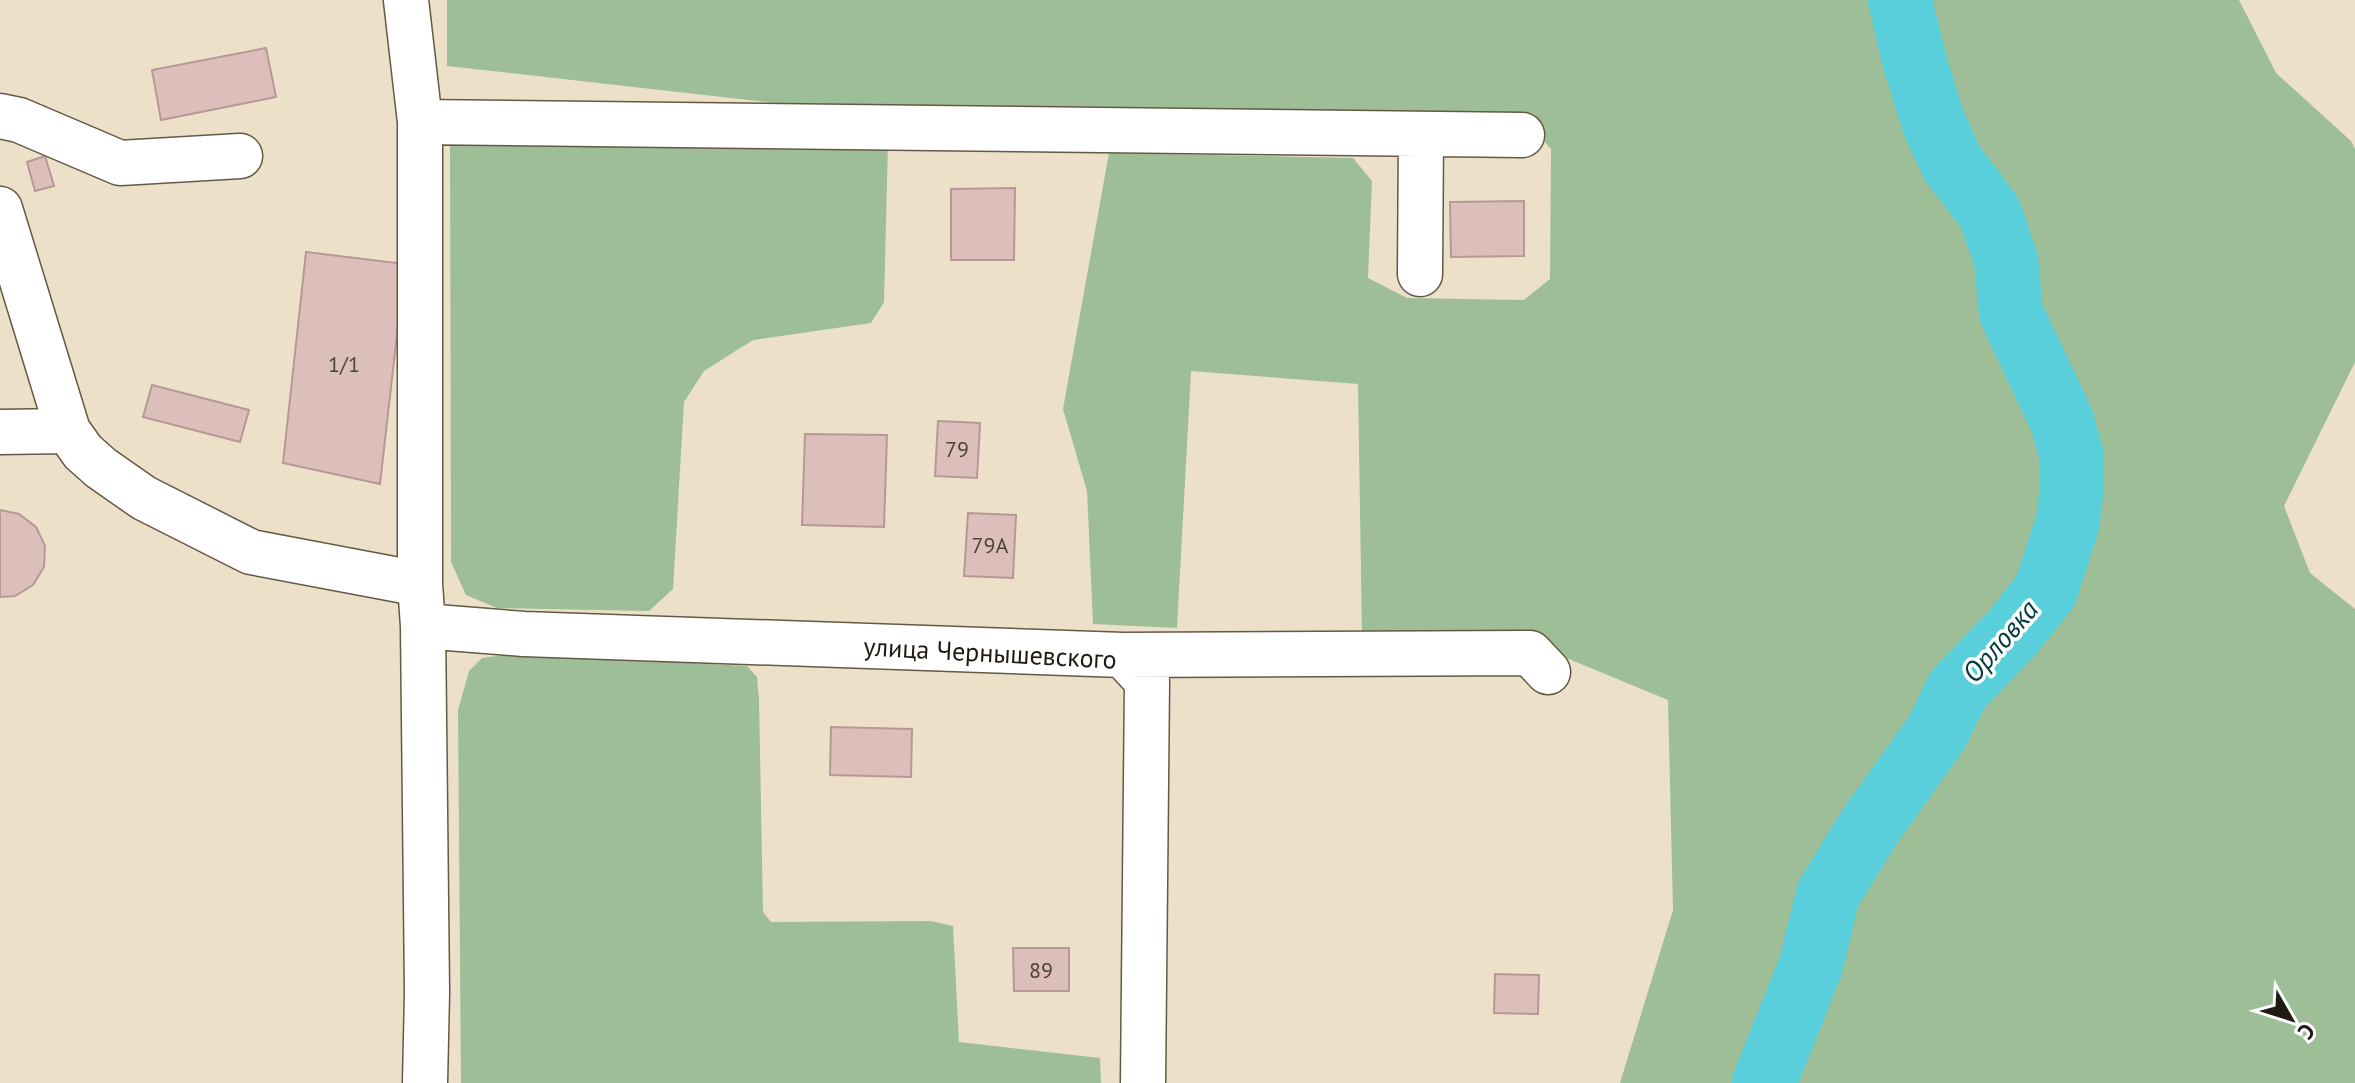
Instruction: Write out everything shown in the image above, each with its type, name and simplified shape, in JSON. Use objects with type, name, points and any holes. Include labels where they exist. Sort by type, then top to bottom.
[{"type":"street","points":[[406,0],[420,122],[421,605],[427,993],[425,1083]]},
{"type":"street","points":[[0,116],[19,120],[120,163],[240,156]]},
{"type":"street","points":[[420,122],[1522,135]]},
{"type":"street","points":[[1420,274],[1421,134]]},
{"type":"street","points":[[0,209],[68,431],[0,432]]},
{"type":"street","name":"улица Чернышевского","points":[[68,431],[83,452],[144,498],[251,552],[524,634],[1123,655],[1147,681],[1143,1083]]},
{"type":"street","points":[[1123,655],[1530,653],[1548,672]]},
{"type":"green space","points":[[447,0],[2239,0],[2276,73],[2351,141],[2355,149],[2355,362],[2284,506],[2310,573],[2355,609],[2355,1083],[1620,1083],[1673,910],[1668,700],[1530,643],[1362,636],[1358,384],[1191,371],[1177,628],[1093,624],[1087,491],[1063,409],[1109,153],[1353,158],[1372,181],[1368,278],[1407,298],[1524,300],[1550,279],[1551,149],[1518,114],[900,117],[447,66]]},
{"type":"green space","points":[[450,137],[888,144],[884,302],[871,323],[753,340],[704,371],[684,402],[673,589],[649,611],[497,608],[466,595],[451,562]]},
{"type":"green space","points":[[511,654],[747,666],[757,677],[763,912],[771,922],[931,921],[953,926],[959,1042],[1100,1058],[1101,1083],[461,1083],[458,710],[469,671],[482,658]]},
{"type":"building","points":[[266,48],[276,97],[161,120],[152,70]]},
{"type":"building","points":[[45,156],[54,186],[35,191],[27,162]]},
{"type":"building","points":[[1015,188],[1014,260],[951,260],[951,189]]},
{"type":"building","points":[[1524,201],[1524,256],[1451,257],[1450,202]]},
{"type":"building","points":[[306,252],[405,264],[380,484],[283,463]]},
{"type":"building","points":[[152,385],[249,410],[240,442],[143,417]]},
{"type":"building","points":[[938,421],[980,423],[977,478],[935,476]]},
{"type":"building","points":[[805,434],[887,435],[884,527],[802,525]]},
{"type":"building","points":[[0,510],[19,514],[36,527],[45,546],[44,567],[33,585],[15,596],[0,597]]},
{"type":"building","points":[[968,513],[1016,515],[1013,578],[964,576]]},
{"type":"building","points":[[831,727],[912,729],[911,777],[830,775]]},
{"type":"building","points":[[1013,948],[1069,948],[1069,991],[1014,991]]},
{"type":"building","points":[[1495,974],[1539,975],[1538,1014],[1494,1013]]},
{"type":"waterway","name":"Орловка","points":[[1764,1083],[1811,965],[1828,894],[1870,826],[1937,732],[1958,689],[2013,632],[2046,590],[2068,521],[2072,485],[2071,453],[2062,421],[2011,313],[2006,260],[1990,213],[1952,163],[1933,121],[1900,0]]}]
